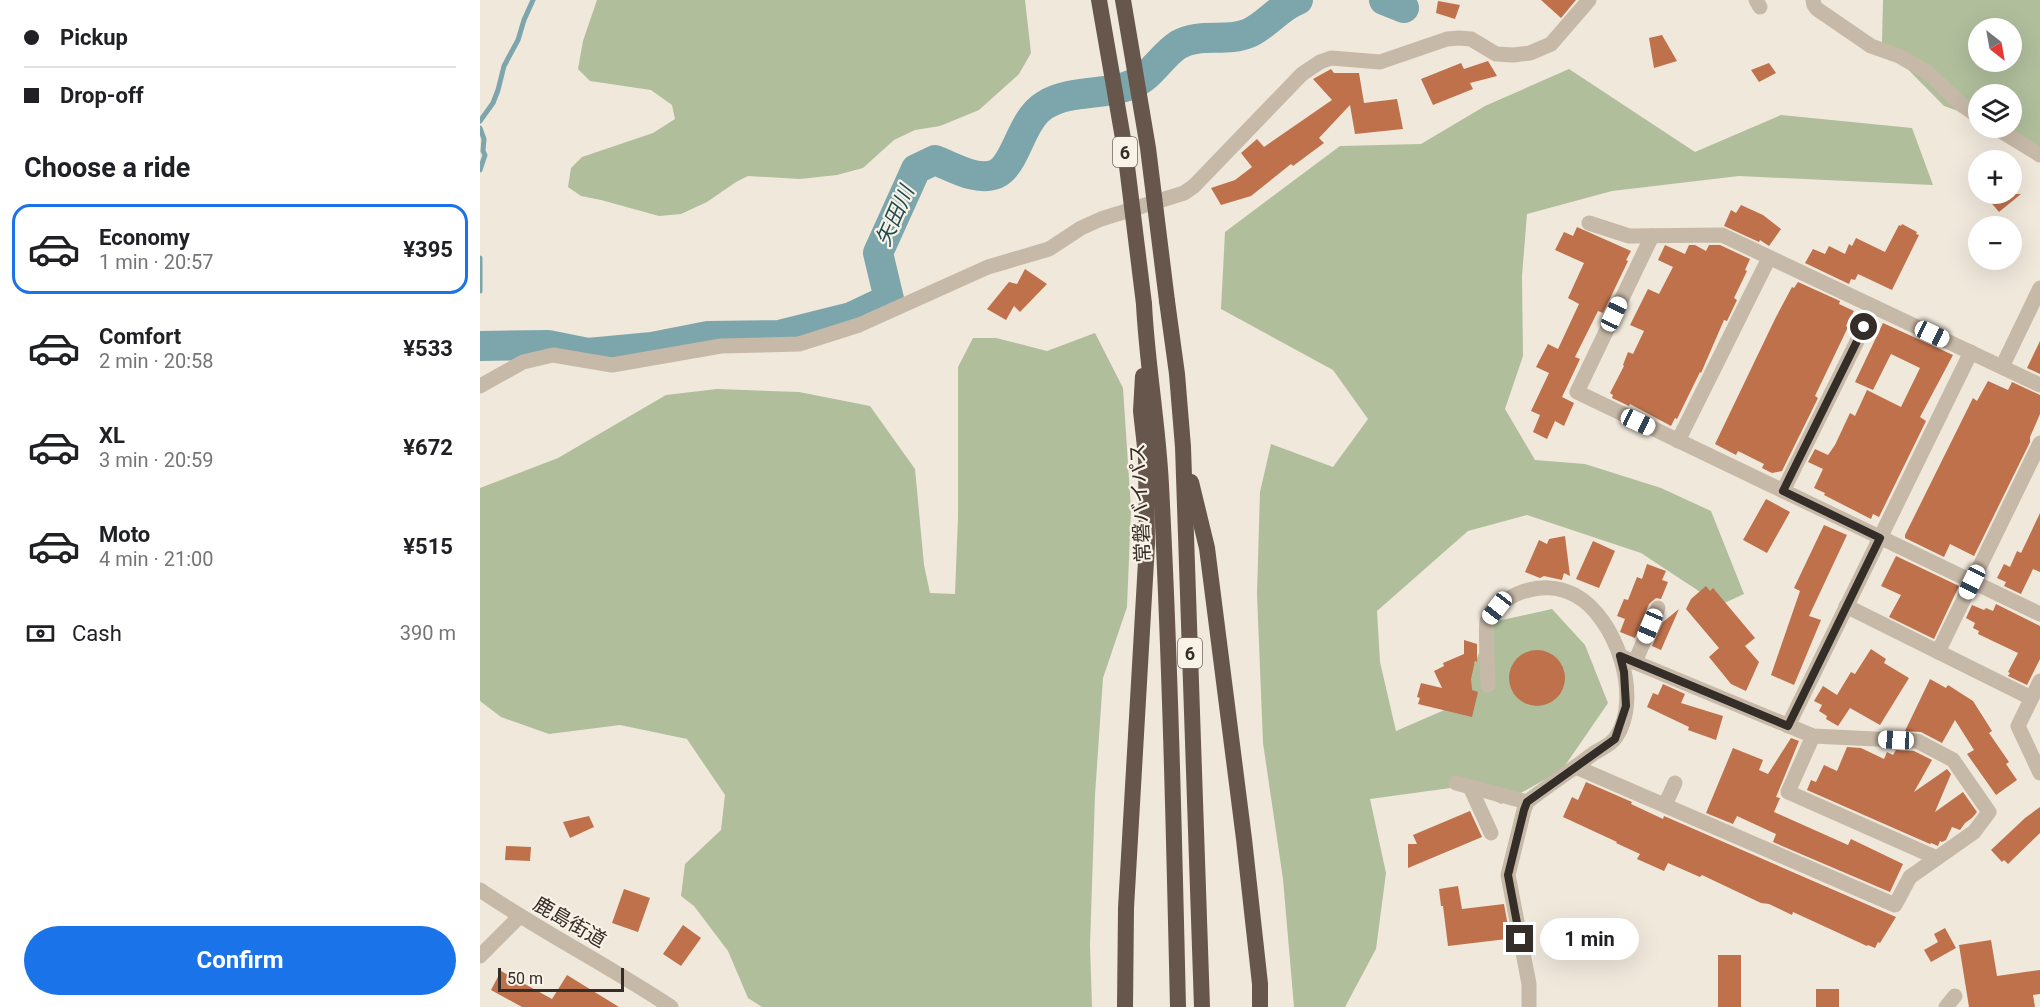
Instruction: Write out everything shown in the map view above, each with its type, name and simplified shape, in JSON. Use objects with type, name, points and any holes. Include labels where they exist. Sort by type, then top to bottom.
[{"type":"highway","name":"常磐バイパス","points":[[1099,0],[1125,150],[1156,413],[1171,743],[1178,1007]]},
{"type":"highway","name":"6","points":[[1123,0],[1148,148],[1177,375],[1183,447],[1202,1007]]},
{"type":"highway","points":[[1125,1007],[1126,908],[1148,544],[1146,456],[1141,411],[1146,334]]},
{"type":"highway","points":[[1183,447],[1207,548],[1244,839],[1260,984],[1260,1007]]},
{"type":"street","points":[[480,386],[523,363],[553,355],[612,366],[722,346],[800,344],[860,325],[980,270],[1049,249],[1074,232],[1101,219],[1184,193],[1194,186],[1302,74],[1320,62],[1341,58],[1380,62],[1447,39],[1459,38],[1471,39],[1496,54],[1530,53],[1551,44],[1589,0]]},
{"type":"street","points":[[1813,0],[1817,9],[1871,46],[1899,56],[1927,72],[1968,109]]},
{"type":"street","points":[[2012,138],[2040,155]]},
{"type":"street","points":[[1589,223],[1629,236],[1722,235],[2040,385]]},
{"type":"street","points":[[1652,236],[1577,392],[2040,614]]},
{"type":"street","points":[[1678,441],[1769,258]]},
{"type":"street","points":[[2002,367],[2040,288]]},
{"type":"street","points":[[1783,491],[1874,307]]},
{"type":"street","points":[[1788,726],[1971,352]]},
{"type":"street","points":[[1938,652],[2040,443]]},
{"type":"street","points":[[1488,685],[1487,621],[1511,596],[1541,587],[1557,589],[1576,596],[1589,606],[1609,630],[1620,656],[1627,692],[1626,706],[1615,739],[1527,802],[1508,875],[1529,984],[1528,1007]]},
{"type":"street","points":[[1846,606],[2031,698]]},
{"type":"street","points":[[1635,662],[1658,608]]},
{"type":"street","points":[[1576,767],[1895,904],[1910,876],[1974,832],[1989,813],[1953,760],[1917,741],[1813,736],[1620,656]]},
{"type":"street","points":[[2040,681],[2018,726],[2040,773]]},
{"type":"street","points":[[1813,736],[1788,792],[1937,858]]},
{"type":"street","points":[[1665,806],[1675,783]]},
{"type":"street","points":[[1491,833],[1463,785],[1527,802]]},
{"type":"street","name":"鹿島街道","points":[[480,890],[519,917],[635,983],[671,1007]]},
{"type":"street","points":[[480,956],[519,917]]},
{"type":"green space","points":[[597,0],[1025,0],[1031,53],[1019,74],[979,110],[940,126],[915,130],[894,140],[863,168],[837,175],[800,179],[748,176],[707,202],[681,214],[659,216],[581,196],[568,187],[571,168],[582,157],[653,133],[675,119],[672,105],[651,90],[590,81],[578,69],[583,41]]},
{"type":"green space","points":[[1883,0],[2040,0],[2040,150],[2020,138],[2022,84],[1968,84],[1968,114],[1944,106],[1882,43]]},
{"type":"green space","points":[[1569,69],[1695,152],[1781,115],[1912,128],[1933,185],[1739,176],[1612,191],[1527,214],[1522,276],[1523,356],[1505,409],[1535,460],[1585,464],[1661,488],[1711,511],[1744,594],[1720,605],[1641,553],[1527,515],[1468,531],[1377,611],[1380,662],[1396,731],[1456,705],[1493,622],[1552,609],[1585,645],[1608,703],[1562,770],[1501,804],[1465,786],[1370,799],[1386,873],[1376,949],[1345,1007],[1294,1007],[1283,879],[1263,743],[1257,594],[1260,492],[1271,444],[1333,467],[1368,419],[1333,370],[1221,309],[1225,232],[1340,146],[1421,144],[1485,106]]},
{"type":"green space","points":[[1095,333],[1123,388],[1131,509],[1127,607],[1103,678],[1095,795],[1090,945],[1092,1007],[762,1007],[748,998],[728,951],[694,906],[681,896],[685,864],[721,830],[725,795],[687,739],[620,725],[549,734],[501,717],[480,701],[480,488],[558,458],[666,395],[717,389],[799,392],[870,406],[915,469],[924,565],[930,593],[955,594],[958,517],[958,367],[973,338],[996,338],[1047,351]]},
{"type":"building","points":[[1541,0],[1576,0],[1561,18]]},
{"type":"building","points":[[1438,1],[1460,5],[1455,19],[1436,13]]},
{"type":"building","points":[[1662,35],[1677,61],[1654,68],[1649,38]]},
{"type":"building","points":[[1488,61],[1497,76],[1470,83],[1473,89],[1433,105],[1421,79],[1461,63],[1464,69]]},
{"type":"building","points":[[1769,63],[1776,73],[1759,82],[1751,70]]},
{"type":"building","points":[[1331,69],[1334,73],[1359,73],[1364,103],[1397,99],[1403,129],[1355,134],[1350,105],[1319,138],[1324,143],[1293,166],[1291,164],[1251,196],[1221,205],[1211,188],[1235,180],[1252,167],[1241,153],[1257,139],[1264,147],[1332,100],[1313,79]]},
{"type":"building","points":[[1992,204],[2009,204],[1999,212]]},
{"type":"building","points":[[1741,205],[1763,215],[1781,229],[1769,246],[1760,240],[1759,242],[1724,226],[1731,210],[1736,213]]},
{"type":"building","points":[[1902,224],[1919,235],[1892,290],[1858,274],[1855,280],[1851,279],[1849,284],[1805,263],[1813,249],[1825,254],[1829,246],[1845,254],[1849,244],[1852,246],[1856,238],[1885,252],[1899,225]]},
{"type":"building","points":[[1577,227],[1631,251],[1603,313],[1598,311],[1575,357],[1580,359],[1562,397],[1574,403],[1564,426],[1555,421],[1547,439],[1533,432],[1540,415],[1531,411],[1549,373],[1536,367],[1548,344],[1558,349],[1579,304],[1568,298],[1584,263],[1555,250],[1564,232],[1573,236]]},
{"type":"building","points":[[1665,245],[1685,254],[1689,245],[1695,245],[1706,251],[1709,245],[1720,245],[1750,259],[1734,298],[1737,300],[1727,321],[1724,320],[1701,373],[1671,426],[1630,404],[1629,406],[1612,398],[1613,395],[1610,393],[1624,366],[1628,352],[1633,354],[1644,331],[1630,325],[1648,289],[1659,294],[1673,267],[1658,260]]},
{"type":"building","points":[[1025,269],[1047,284],[1020,312],[1014,306],[1006,320],[987,309],[1009,282],[1017,284]]},
{"type":"building","points":[[1798,282],[1840,301],[1839,304],[1854,311],[1815,396],[1818,398],[1782,471],[1772,473],[1762,468],[1764,464],[1738,451],[1736,455],[1715,444],[1775,319],[1792,287],[1794,288]]},
{"type":"building","points":[[1883,323],[1953,355],[1920,417],[1926,421],[1879,517],[1873,514],[1871,519],[1814,488],[1823,469],[1808,462],[1815,449],[1828,455],[1850,413],[1855,416],[1867,390],[1901,407],[1920,368],[1891,354],[1873,390],[1855,382]]},
{"type":"building","points":[[2040,341],[2040,374],[2027,368]]},
{"type":"building","points":[[1988,381],[2008,390],[2012,382],[2040,395],[2040,414],[2030,442],[1974,556],[1950,544],[1944,557],[1905,538],[1905,535],[1973,398],[1977,401]]},
{"type":"building","points":[[1766,499],[1790,512],[1767,553],[1743,540]]},
{"type":"building","points":[[2040,513],[2040,572],[2033,569],[2021,594],[2004,586],[2006,582],[1997,578],[2004,564],[2010,567],[2017,551],[2021,553]]},
{"type":"building","points":[[1824,525],[1847,535],[1809,616],[1821,620],[1794,685],[1771,675],[1800,591],[1794,588]]},
{"type":"building","points":[[1565,536],[1570,576],[1564,573],[1562,580],[1544,576],[1540,578],[1525,572],[1539,540],[1547,544],[1549,539]]},
{"type":"building","points":[[1593,541],[1615,551],[1599,588],[1576,579]]},
{"type":"building","points":[[1896,556],[1959,586],[1934,639],[1889,617],[1901,595],[1881,586]]},
{"type":"building","points":[[1647,564],[1666,571],[1662,580],[1668,582],[1661,599],[1656,598],[1649,604],[1635,638],[1620,632],[1625,619],[1617,616],[1624,599],[1628,600],[1637,577],[1642,579]]},
{"type":"building","points":[[1706,586],[1710,591],[1713,588],[1755,638],[1745,646],[1759,662],[1746,691],[1731,684],[1709,657],[1719,648],[1686,609],[1691,599]]},
{"type":"building","points":[[1996,604],[2040,626],[2040,659],[2027,685],[2008,676],[2018,653],[1978,634],[1979,631],[1973,628],[1975,623],[1966,618],[1972,605],[1993,611]]},
{"type":"building","points":[[1679,609],[1661,650],[1652,646],[1663,622]]},
{"type":"building","points":[[1464,640],[1477,644],[1477,662],[1475,661],[1471,679],[1472,690],[1478,692],[1472,717],[1418,704],[1420,698],[1417,697],[1421,683],[1442,688],[1434,671],[1444,666],[1443,663],[1464,654]]},
{"type":"building","points":[[1871,649],[1886,659],[1884,663],[1909,678],[1880,725],[1850,708],[1838,726],[1826,719],[1827,716],[1819,711],[1822,705],[1814,701],[1823,686],[1837,695],[1851,672],[1855,674]]},
{"type":"building","points":[[1531,650],[1543,650],[1553,654],[1561,662],[1565,678],[1561,694],[1553,702],[1543,706],[1531,706],[1521,702],[1513,694],[1509,684],[1509,672],[1513,662],[1521,654]]},
{"type":"building","points":[[1930,679],[1946,688],[1948,685],[1973,701],[1992,731],[1989,733],[2009,762],[2006,764],[2017,780],[1996,795],[1967,754],[1974,750],[1955,720],[1942,743],[1921,732],[1905,731]]},
{"type":"building","points":[[1663,684],[1685,694],[1681,703],[1723,716],[1716,740],[1688,730],[1689,727],[1647,707],[1653,693],[1658,695]]},
{"type":"building","points":[[1791,738],[1799,741],[1776,797],[1780,798],[1774,812],[1848,845],[1851,839],[1903,864],[1890,892],[1773,842],[1776,834],[1737,816],[1733,824],[1706,813],[1733,748],[1763,760],[1759,770],[1768,774]]},
{"type":"building","points":[[1847,747],[1861,748],[1884,759],[1887,752],[1893,755],[1896,750],[1914,751],[1932,760],[1914,792],[1947,769],[1951,774],[1935,812],[1963,792],[1977,812],[1960,830],[1952,827],[1946,840],[1940,841],[1938,846],[1807,790],[1811,780],[1816,782],[1824,765],[1837,771]]},
{"type":"building","points":[[1586,782],[1632,802],[1631,804],[1663,819],[1664,816],[1896,917],[1875,948],[1793,912],[1792,915],[1769,904],[1761,903],[1702,875],[1700,877],[1668,863],[1664,871],[1637,859],[1640,854],[1563,817],[1572,797],[1578,800]]},
{"type":"building","points":[[2040,807],[2040,833],[2008,864],[2004,860],[2002,862],[1991,850]]},
{"type":"building","points":[[1470,811],[1482,837],[1408,868],[1408,844],[1417,844],[1413,835]]},
{"type":"building","points":[[589,816],[594,827],[570,838],[563,822]]},
{"type":"building","points":[[506,846],[531,847],[530,861],[505,860]]},
{"type":"building","points":[[1458,886],[1462,909],[1504,904],[1509,932],[1506,933],[1507,939],[1448,946],[1439,889]]},
{"type":"building","points":[[624,889],[650,898],[638,932],[612,923]]},
{"type":"building","points":[[683,925],[701,938],[681,966],[663,954]]},
{"type":"building","points":[[1945,928],[1956,948],[1931,962],[1924,950],[1938,942],[1934,934]]},
{"type":"building","points":[[1991,940],[1997,976],[2040,970],[2040,994],[2033,995],[2035,1007],[1969,1007],[1959,945]]},
{"type":"building","points":[[1718,955],[1741,955],[1741,1007],[1718,1007]]},
{"type":"building","points":[[501,971],[552,999],[567,975],[619,1007],[522,1007],[491,990]]},
{"type":"building","points":[[1816,989],[1839,989],[1839,1007],[1816,1007]]},
{"type":"waterway","points":[[480,121],[493,103],[504,66],[518,40],[533,0]]},
{"type":"waterway","name":"矢田川","points":[[480,346],[548,345],[588,353],[652,347],[708,336],[779,335],[851,317],[889,299],[878,253],[916,169],[935,160],[973,175],[996,174],[1009,161],[1030,121],[1045,105],[1077,94],[1112,90],[1133,84],[1146,76],[1178,45],[1195,39],[1231,37],[1249,33],[1298,0]]},
{"type":"waterway","name":"矢田川","points":[[1384,0],[1404,8]]},
{"type":"waterway","points":[[480,128],[484,139],[485,155],[480,170]]},
{"type":"waterway","points":[[480,258],[480,291]]},
{"type":"route","points":[[1520,939],[1508,875],[1524,810],[1527,802],[1615,739],[1626,706],[1627,692],[1620,656],[1788,726],[1880,538],[1783,491],[1864,327]]}]
